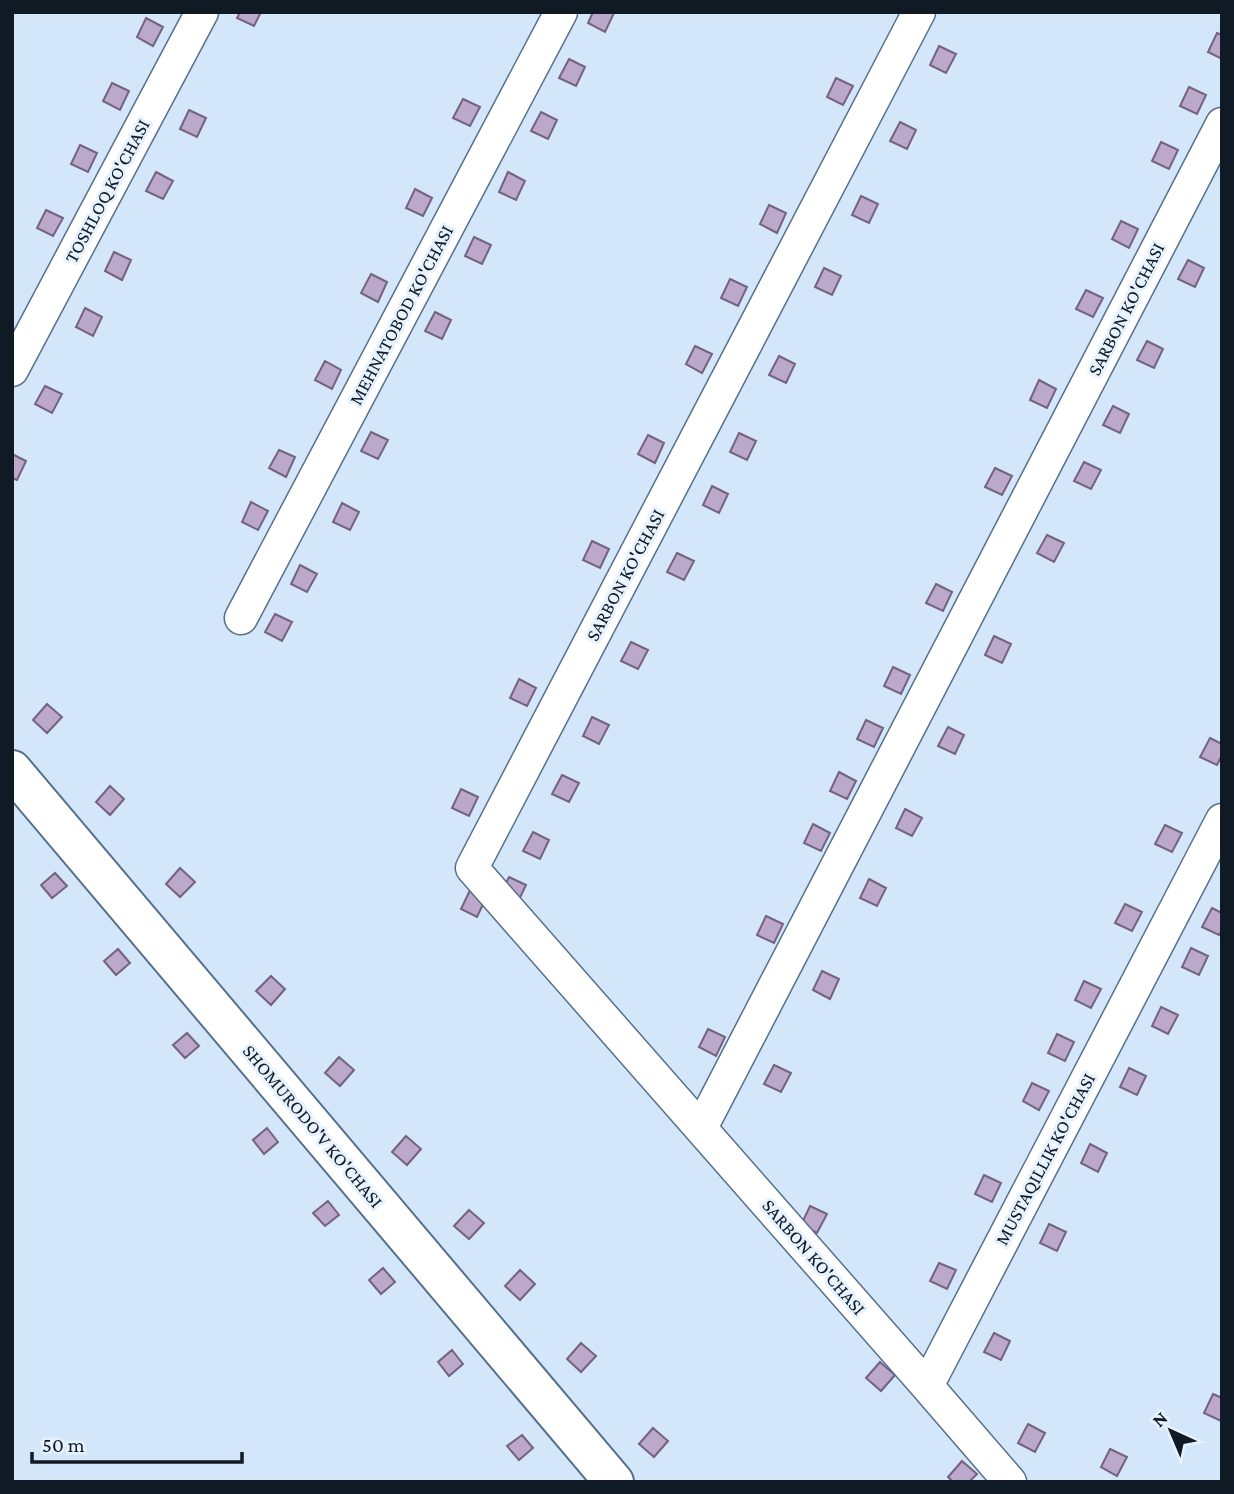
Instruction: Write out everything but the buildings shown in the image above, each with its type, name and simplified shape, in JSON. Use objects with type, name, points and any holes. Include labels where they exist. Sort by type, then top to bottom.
[{"type":"street","name":"TOSHLOQ KO'CHASI","points":[[12,370],[202,12]]},
{"type":"street","name":"MEHNATOBOD KO'CHASI","points":[[241,618],[561,12]]},
{"type":"street","name":"SARBON KO'CHASI","points":[[919,12],[472,868],[927,1386]]},
{"type":"street","name":"SARBON KO'CHASI","points":[[701,1128],[1222,124]]},
{"type":"street","name":"SHOMURODO'V KO'CHASI","points":[[12,770],[614,1482]]},
{"type":"street","name":"MUSTAQILLIK KO'CHASI","points":[[927,1386],[1222,820]]},
{"type":"street","points":[[927,1386],[1010,1482]]}]
